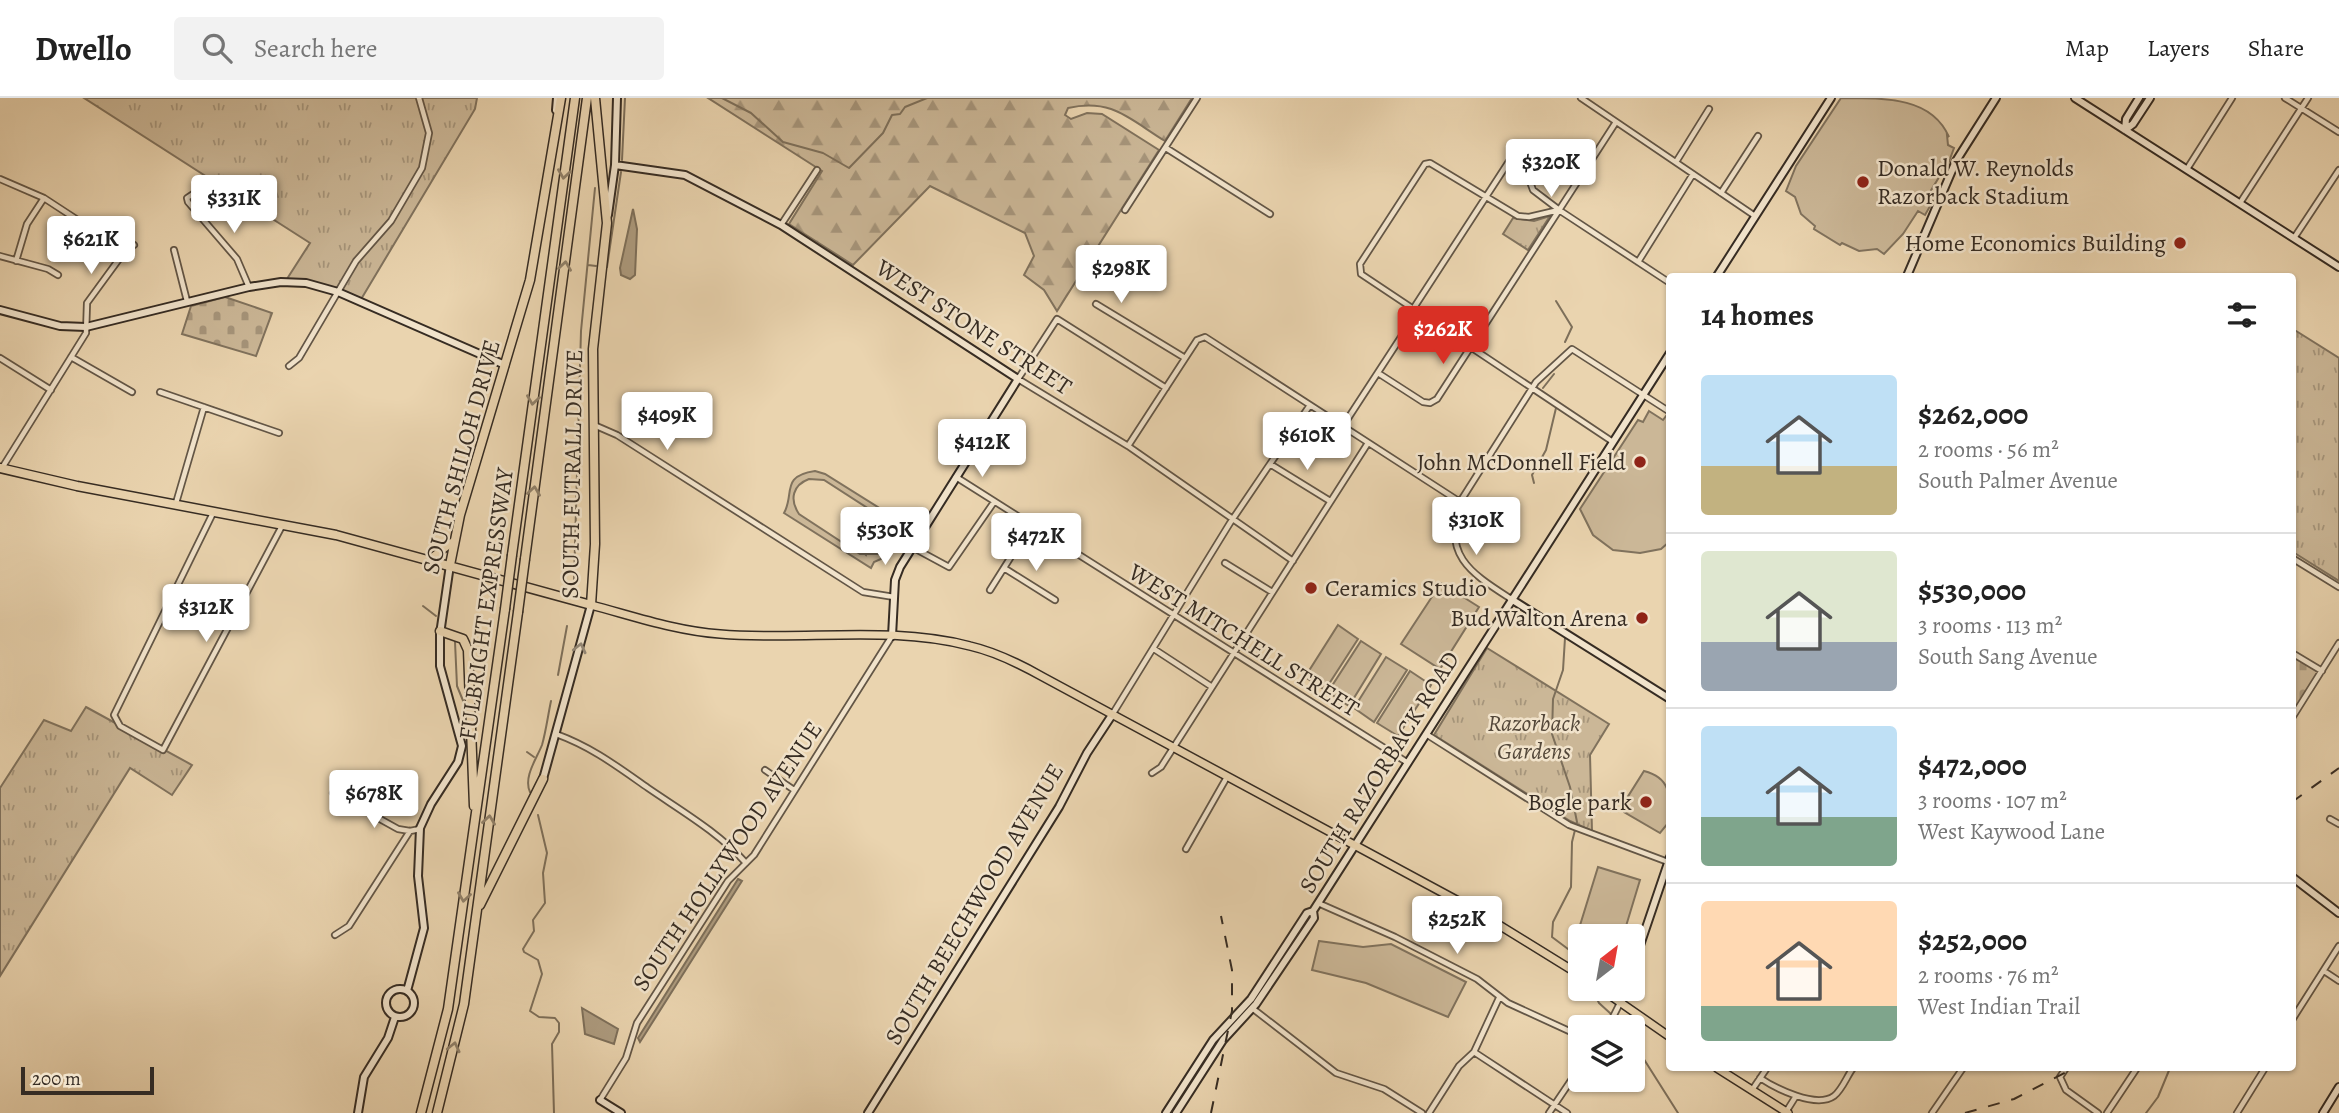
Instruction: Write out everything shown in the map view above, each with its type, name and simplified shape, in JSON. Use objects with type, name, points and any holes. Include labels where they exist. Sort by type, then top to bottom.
[{"type":"highway","name":"SOUTH SHILOH DRIVE","points":[[450,565],[454,541],[535,258],[559,98]]},
{"type":"highway","name":"FULBRIGHT EXPRESSWAY","points":[[421,1113],[448,1009],[575,98]]},
{"type":"highway","name":"FULBRIGHT EXPRESSWAY","points":[[437,1113],[464,1004],[587,98]]},
{"type":"highway","points":[[595,98],[607,223]]},
{"type":"highway","name":"SOUTH FUTRALL DRIVE","points":[[591,605],[595,544],[594,320],[607,223]]},
{"type":"highway","points":[[0,469],[336,535],[591,605]]},
{"type":"highway","points":[[440,631],[463,639],[468,650],[474,830]]},
{"type":"highway","points":[[476,915],[543,779]]},
{"type":"main road","points":[[430,559],[454,541]]},
{"type":"main road","points":[[591,605],[671,627],[719,634],[892,636],[947,641],[995,654],[1524,938],[1568,967]]},
{"type":"main road","points":[[1618,1001],[1666,1034]]},
{"type":"main road","points":[[1722,1071],[1787,1112]]},
{"type":"street","points":[[289,366],[299,358],[362,253],[391,221],[422,168],[429,133],[419,98]]},
{"type":"street","name":"SOUTH FUTRALL DRIVE","points":[[607,223],[615,165],[617,98]]},
{"type":"street","points":[[1125,210],[1198,98]]},
{"type":"street","points":[[1581,98],[1756,216]]},
{"type":"street","points":[[1719,273],[1831,98]]},
{"type":"street","points":[[1908,273],[1947,181],[1996,98]]},
{"type":"street","points":[[2075,98],[2339,267]]},
{"type":"street","points":[[2125,130],[2126,119],[2139,98]]},
{"type":"street","points":[[2125,130],[2133,124],[2150,98]]},
{"type":"street","points":[[2187,169],[2232,98]]},
{"type":"street","points":[[2285,98],[2339,132]]},
{"type":"street","points":[[2240,203],[2308,98]]},
{"type":"street","points":[[1676,162],[1709,109]]},
{"type":"street","points":[[1378,373],[1423,402],[1430,403],[1437,399],[1616,122]]},
{"type":"street","points":[[1721,193],[1758,136]]},
{"type":"street","points":[[1166,148],[1270,214]]},
{"type":"street","points":[[1343,426],[1416,314],[1415,310],[1517,149],[1532,190],[1666,280]]},
{"type":"street","points":[[1559,210],[1522,217],[1430,163],[1425,164],[1360,264],[1361,274],[1613,442]]},
{"type":"street","name":"WEST STONE STREET","points":[[615,165],[685,176],[781,225],[1018,379],[1128,446],[1293,561]]},
{"type":"street","points":[[781,225],[817,170]]},
{"type":"street","points":[[2294,239],[2339,170]]},
{"type":"street","points":[[1638,262],[1693,174]]},
{"type":"street","points":[[0,179],[44,198],[125,251]]},
{"type":"street","points":[[193,194],[187,198],[188,202],[237,259],[248,287]]},
{"type":"street","points":[[16,261],[27,224],[44,198]]},
{"type":"street","points":[[0,469],[71,357],[86,327],[87,303],[125,251],[134,245]]},
{"type":"street","points":[[174,250],[187,301]]},
{"type":"street","points":[[0,256],[48,269],[58,275]]},
{"type":"street","points":[[0,310],[60,326],[86,327],[248,287],[294,282],[338,292],[505,365]]},
{"type":"street","points":[[1096,304],[1185,358]]},
{"type":"street","points":[[892,636],[897,572],[1057,318],[1166,388]]},
{"type":"street","points":[[1128,446],[1185,358],[1202,337],[1460,502]]},
{"type":"street","points":[[1666,409],[1572,349],[1547,370],[1533,387],[1460,502],[1454,536],[1461,558],[1478,577],[1666,696]]},
{"type":"street","points":[[71,357],[132,392]]},
{"type":"street","points":[[0,358],[51,390]]},
{"type":"street","name":"SOUTH RAZORBACK ROAD","points":[[1176,1113],[1223,1040],[1314,918],[1313,911],[1318,903],[1666,359]]},
{"type":"street","points":[[160,392],[279,433]]},
{"type":"street","points":[[1112,715],[1234,518],[1310,405]]},
{"type":"street","points":[[175,505],[204,407]]},
{"type":"street","points":[[593,425],[617,435],[863,592],[894,597]]},
{"type":"street","points":[[1152,773],[1161,767],[1368,443]]},
{"type":"street","points":[[1270,464],[1330,501]]},
{"type":"street","name":"WEST MITCHELL STREET","points":[[956,477],[1408,764]]},
{"type":"street","points":[[912,547],[949,566],[993,502]]},
{"type":"street","points":[[214,512],[115,710],[114,715],[120,726],[163,750],[282,526]]},
{"type":"street","points":[[990,590],[1031,525]]},
{"type":"street","points":[[2296,560],[2339,587]]},
{"type":"street","points":[[1225,563],[1272,592]]},
{"type":"street","name":"SOUTH SHILOH DRIVE","points":[[407,991],[424,928],[418,876],[420,828],[431,804],[458,762],[462,746],[442,677],[440,631],[450,565]]},
{"type":"street","points":[[1004,568],[1055,600]]},
{"type":"street","name":"SOUTH FUTRALL DRIVE","points":[[543,779],[591,605]]},
{"type":"street","name":"SOUTH HOLLYWOOD AVENUE","points":[[600,1100],[625,1058],[637,1023],[724,887],[746,863],[892,636]]},
{"type":"street","points":[[2296,712],[2339,643]]},
{"type":"street","points":[[1154,649],[1212,687]]},
{"type":"street","points":[[2296,655],[2322,671]]},
{"type":"street","name":"SOUTH BEECHWOOD AVENUE","points":[[868,1113],[1052,818],[1112,715]]},
{"type":"street","points":[[556,734],[584,744],[632,775],[724,838],[746,863]]},
{"type":"street","points":[[1426,734],[1571,826],[1666,858]]},
{"type":"street","points":[[765,770],[794,790]]},
{"type":"street","points":[[1186,849],[1227,777]]},
{"type":"street","points":[[333,793],[398,829],[410,831],[420,828]]},
{"type":"street","points":[[2330,819],[2339,824]]},
{"type":"street","points":[[335,935],[349,926],[410,831]]},
{"type":"street","points":[[1645,930],[1666,868]]},
{"type":"street","points":[[2296,880],[2339,913]]},
{"type":"street","points":[[1318,903],[1387,933],[1477,979],[1499,998],[1568,1030]]},
{"type":"street","points":[[2296,1014],[2339,946]]},
{"type":"street","points":[[2323,971],[2339,981]]},
{"type":"street","points":[[394,990],[407,991],[414,999],[414,1008],[408,1015],[395,1017],[388,1011],[387,996],[394,990]]},
{"type":"street","points":[[1429,1113],[1465,1059],[1474,1052],[1499,998]]},
{"type":"street","points":[[1614,1015],[1621,1003]]},
{"type":"street","points":[[1250,1006],[1336,1073],[1384,1089],[1422,1113]]},
{"type":"street","name":"SOUTH RAZORBACK ROAD","points":[[1167,1113],[1213,1040],[1250,1006]]},
{"type":"street","points":[[358,1113],[364,1077],[388,1038],[395,1017]]},
{"type":"street","points":[[1474,1052],[1567,1113]]},
{"type":"street","points":[[1752,1090],[1765,1071]]},
{"type":"street","points":[[1760,1078],[1781,1092],[1796,1096],[1831,1097],[1851,1071]]},
{"type":"street","points":[[1932,1113],[1961,1071]]},
{"type":"street","points":[[2064,1071],[2060,1077],[2066,1090],[2098,1113]]},
{"type":"street","points":[[2107,1113],[2135,1071]]},
{"type":"street","points":[[2237,1113],[2263,1071]]},
{"type":"street","points":[[1549,1113],[1568,1085]]},
{"type":"street","points":[[2323,1113],[2339,1087]]},
{"type":"street","points":[[1787,1112],[1796,1096]]},
{"type":"street","points":[[600,1100],[621,1113]]},
{"type":"green space","points":[[84,98],[477,98],[475,109],[360,301],[338,292],[285,282],[310,243]]},
{"type":"green space","points":[[708,98],[1192,98],[1165,141],[1120,112],[1109,108],[1068,108],[1065,115],[1071,119],[1087,113],[1102,114],[1159,150],[1057,311],[1044,290],[1024,275],[1034,256],[1025,233],[930,186],[853,265],[789,224],[822,171]]},
{"type":"green space","name":"Donald W. Reynolds Razorback Stadium","points":[[1841,98],[1892,100],[1920,108],[1932,114],[1941,124],[1949,137],[1947,135],[1948,145],[1954,148],[1944,175],[1941,174],[1927,197],[1933,201],[1925,215],[1918,211],[1903,234],[1884,254],[1877,249],[1859,251],[1842,243],[1840,245],[1814,229],[1815,226],[1801,214],[1795,197],[1786,191],[1796,166]]},
{"type":"green space","points":[[1550,216],[1528,250],[1503,234],[1513,218],[1534,221]]},
{"type":"green space","points":[[225,297],[272,313],[256,356],[182,334],[191,306]]},
{"type":"green space","points":[[2296,331],[2339,358],[2339,581],[2296,554]]},
{"type":"green space","name":"John McDonnell Field","points":[[1649,411],[1663,420],[1666,416],[1666,545],[1661,549],[1640,553],[1613,550],[1593,535],[1580,509],[1638,420],[1643,422]]},
{"type":"green space","points":[[815,471],[825,474],[889,514],[898,536],[890,555],[874,562],[871,568],[784,513],[793,481],[804,473]],"holes":[[[809,479],[824,480],[883,518],[886,524],[882,521],[863,552],[865,554],[860,554],[799,514],[794,503],[794,493],[799,485]],[[886,524],[891,536],[880,530]],[[869,547],[880,554],[866,554]]]},
{"type":"green space","points":[[1441,583],[1479,607],[1440,669],[1401,644]]},
{"type":"green space","points":[[1338,625],[1358,639],[1325,690],[1305,677]]},
{"type":"green space","points":[[1361,641],[1381,654],[1349,706],[1328,692]]},
{"type":"green space","name":"Razorback Gardens","points":[[1487,648],[1609,724],[1590,755],[1592,831],[1570,821],[1434,735]]},
{"type":"green space","points":[[2296,655],[2322,671],[2296,713]]},
{"type":"green space","points":[[1386,657],[1407,670],[1374,722],[1354,708]]},
{"type":"green space","points":[[1410,671],[1431,685],[1398,736],[1377,723]]},
{"type":"green space","points":[[86,707],[192,765],[172,795],[130,768],[0,976],[0,788],[44,720],[71,731]]},
{"type":"green space","points":[[1644,771],[1653,774],[1660,778],[1666,788],[1666,826],[1660,833],[1624,812],[1622,806]]},
{"type":"green space","points":[[1598,867],[1640,880],[1627,924],[1580,924]]},
{"type":"green space","points":[[1319,941],[1363,947],[1391,944],[1466,982],[1448,1017],[1366,983],[1312,970]]},
{"type":"shaded area","points":[[633,209],[637,229],[635,275],[630,279],[621,275],[620,268]]},
{"type":"shaded area","points":[[738,879],[742,881],[640,1042],[638,1038]]},
{"type":"shaded area","points":[[582,1008],[618,1029],[614,1044],[585,1034]]},
{"type":"waterway","points":[[622,160],[625,98]]},
{"type":"waterway","points":[[722,98],[751,113],[783,142],[823,153],[849,168],[883,133],[892,115],[900,114],[905,107],[927,98]]},
{"type":"waterway","points":[[607,267],[621,172]]},
{"type":"waterway","points":[[574,581],[581,331],[595,188]]},
{"type":"waterway","points":[[588,265],[596,266]]},
{"type":"waterway","points":[[1556,301],[1572,327],[1565,342]]},
{"type":"waterway","points":[[1543,388],[1554,374]]},
{"type":"waterway","points":[[1534,483],[1532,475],[1546,450],[1556,408]]},
{"type":"waterway","points":[[423,606],[436,616]]},
{"type":"waterway","points":[[558,675],[567,626]]},
{"type":"waterway","points":[[1565,638],[1563,670],[1553,699],[1552,734],[1570,787],[1577,822],[1572,842],[1571,887],[1553,922],[1552,937],[1568,949]]},
{"type":"waterway","points":[[455,642],[457,686],[464,703]]},
{"type":"waterway","points":[[530,792],[529,774],[542,745],[551,701]]},
{"type":"waterway","points":[[527,752],[534,757]]},
{"type":"waterway","points":[[538,815],[547,853],[543,873],[545,903],[533,920],[534,931],[523,949],[538,960],[542,974],[530,1011],[539,1017],[555,1018],[559,1023],[559,1032],[552,1044],[554,1113]]},
{"type":"waterway","points":[[1598,1001],[1611,1014]]},
{"type":"waterway","points":[[1645,1061],[1678,1113]]},
{"type":"waterway","points":[[2146,1113],[2158,1097],[2169,1071]]},
{"type":"railway","points":[[2296,799],[2339,768]]},
{"type":"railway","points":[[1211,1113],[1232,1011],[1232,970],[1221,916]]},
{"type":"railway","points":[[1965,1113],[2014,1099],[2068,1071]]},
{"type":"place","name":"Donald W. Reynolds Razorback Stadium","points":[[1863,182]]},
{"type":"place","name":"Home Economics Building","points":[[2180,243]]},
{"type":"place","name":"John McDonnell Field","points":[[1640,462]]},
{"type":"place","name":"Ceramics Studio","points":[[1311,588]]},
{"type":"place","name":"Bud Walton Arena","points":[[1642,618]]},
{"type":"place","name":"Bogle park","points":[[1646,802]]}]
